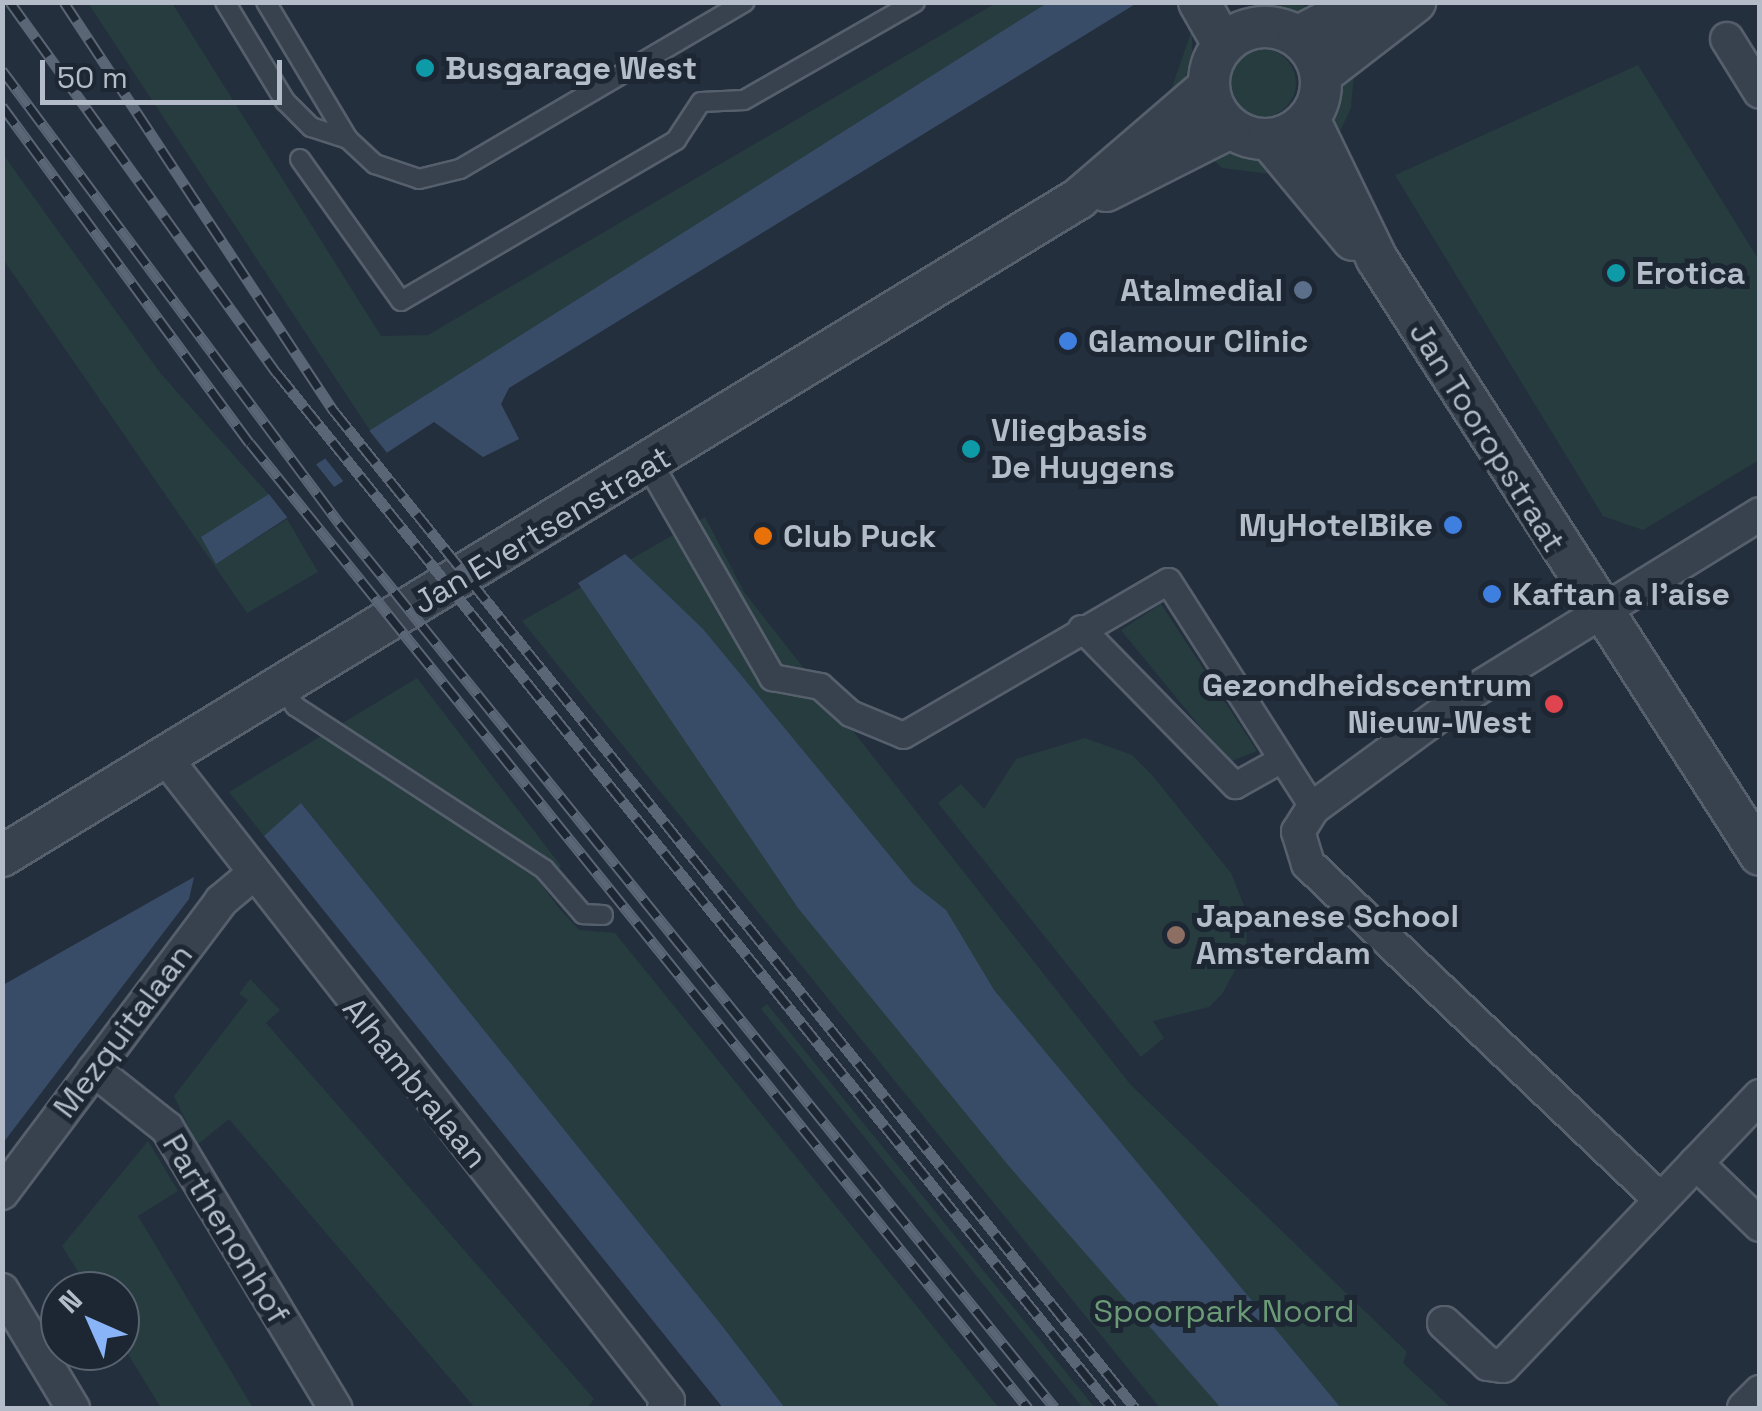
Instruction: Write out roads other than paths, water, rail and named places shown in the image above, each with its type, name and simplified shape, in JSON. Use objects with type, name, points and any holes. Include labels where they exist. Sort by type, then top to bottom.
[{"type":"street","points":[[1199,2],[1224,44]]},
{"type":"street","points":[[1364,2],[1267,21],[1224,44],[1208,88],[1230,128],[1270,139],[1309,119],[1322,74],[1415,2]]},
{"type":"street","points":[[1267,21],[1322,74]]},
{"type":"street","points":[[1727,39],[1760,92]]},
{"type":"street","name":"Jan Evertsenstraat","points":[[2,856],[168,761],[282,684],[650,464],[1078,198],[1208,88]]},
{"type":"street","name":"Jan Tooropstraat","points":[[1309,119],[1377,259],[1598,614],[1610,656],[1658,704],[1760,855]]},
{"type":"street","name":"Jan Evertsenstraat","points":[[1078,198],[1120,187],[1230,128]]},
{"type":"street","name":"Jan Tooropstraat","points":[[1270,139],[1377,259]]},
{"type":"street","points":[[650,464],[682,505],[772,677],[820,686],[850,713],[903,736],[1080,628],[1168,581],[1313,808]]},
{"type":"street","points":[[1661,1200],[1308,864],[1298,832],[1313,808],[1467,695],[1760,514]]},
{"type":"street","points":[[1080,628],[1235,785],[1280,760]]},
{"type":"street","name":"Alhambralaan","points":[[168,761],[251,876],[666,1405]]},
{"type":"street","name":"Mezquitalaan","points":[[2,1192],[221,901],[251,876]]},
{"type":"street","name":"Parthenonhof","points":[[94,1070],[167,1128],[335,1408]]},
{"type":"street","points":[[1444,1323],[1488,1364],[1502,1366],[1760,1096]]},
{"type":"street","points":[[1696,1163],[1760,1225]]},
{"type":"street","points":[[2,1290],[73,1408]]},
{"type":"street","points":[[1744,1408],[1760,1392]]},
{"type":"lane","points":[[225,2],[286,100],[311,127],[348,139]]},
{"type":"lane","points":[[266,2],[348,139],[375,164],[419,179],[460,169],[744,2]]},
{"type":"lane","points":[[300,159],[400,301],[676,140],[701,102],[744,100],[915,2]]},
{"type":"lane","points":[[282,684],[296,706],[544,869],[583,914],[603,915]]},
{"type":"water","points":[[1047,3],[1137,3],[509,388],[501,404],[519,439],[483,457],[434,422],[216,564],[201,537]]},
{"type":"water","points":[[625,554],[703,629],[913,884],[946,910],[994,990],[1341,1408],[1221,1408],[1008,1165],[798,908],[578,583]]},
{"type":"water","points":[[301,803],[785,1408],[723,1408],[264,836]]},
{"type":"water","points":[[194,877],[189,899],[3,1143],[3,985]]},
{"type":"railway","points":[[10,2],[277,373],[1112,1408]]},
{"type":"railway","points":[[64,2],[334,411],[1135,1408]]},
{"type":"railway","points":[[2,70],[339,523],[1055,1408]]},
{"type":"railway","points":[[2,106],[250,443],[1028,1408]]},
{"type":"place","name":"Busgarage West","points":[[425,68]]},
{"type":"place","name":"Erotica","points":[[1616,273]]},
{"type":"place","name":"Atalmedial","points":[[1303,290]]},
{"type":"place","name":"Glamour Clinic","points":[[1068,341]]},
{"type":"place","name":"Vliegbasis De Huygens","points":[[971,449]]},
{"type":"place","name":"MyHotelBike","points":[[1453,525]]},
{"type":"place","name":"Club Puck","points":[[763,536]]},
{"type":"place","name":"Kaftan a l'aise","points":[[1492,594]]},
{"type":"place","name":"Gezondheidscentrum Nieuw-West","points":[[1554,704]]},
{"type":"place","name":"Japanese School Amsterdam","points":[[1176,935]]},
{"type":"park label","name":"Spoorpark Noord","points":[[1224,1311]]}]
